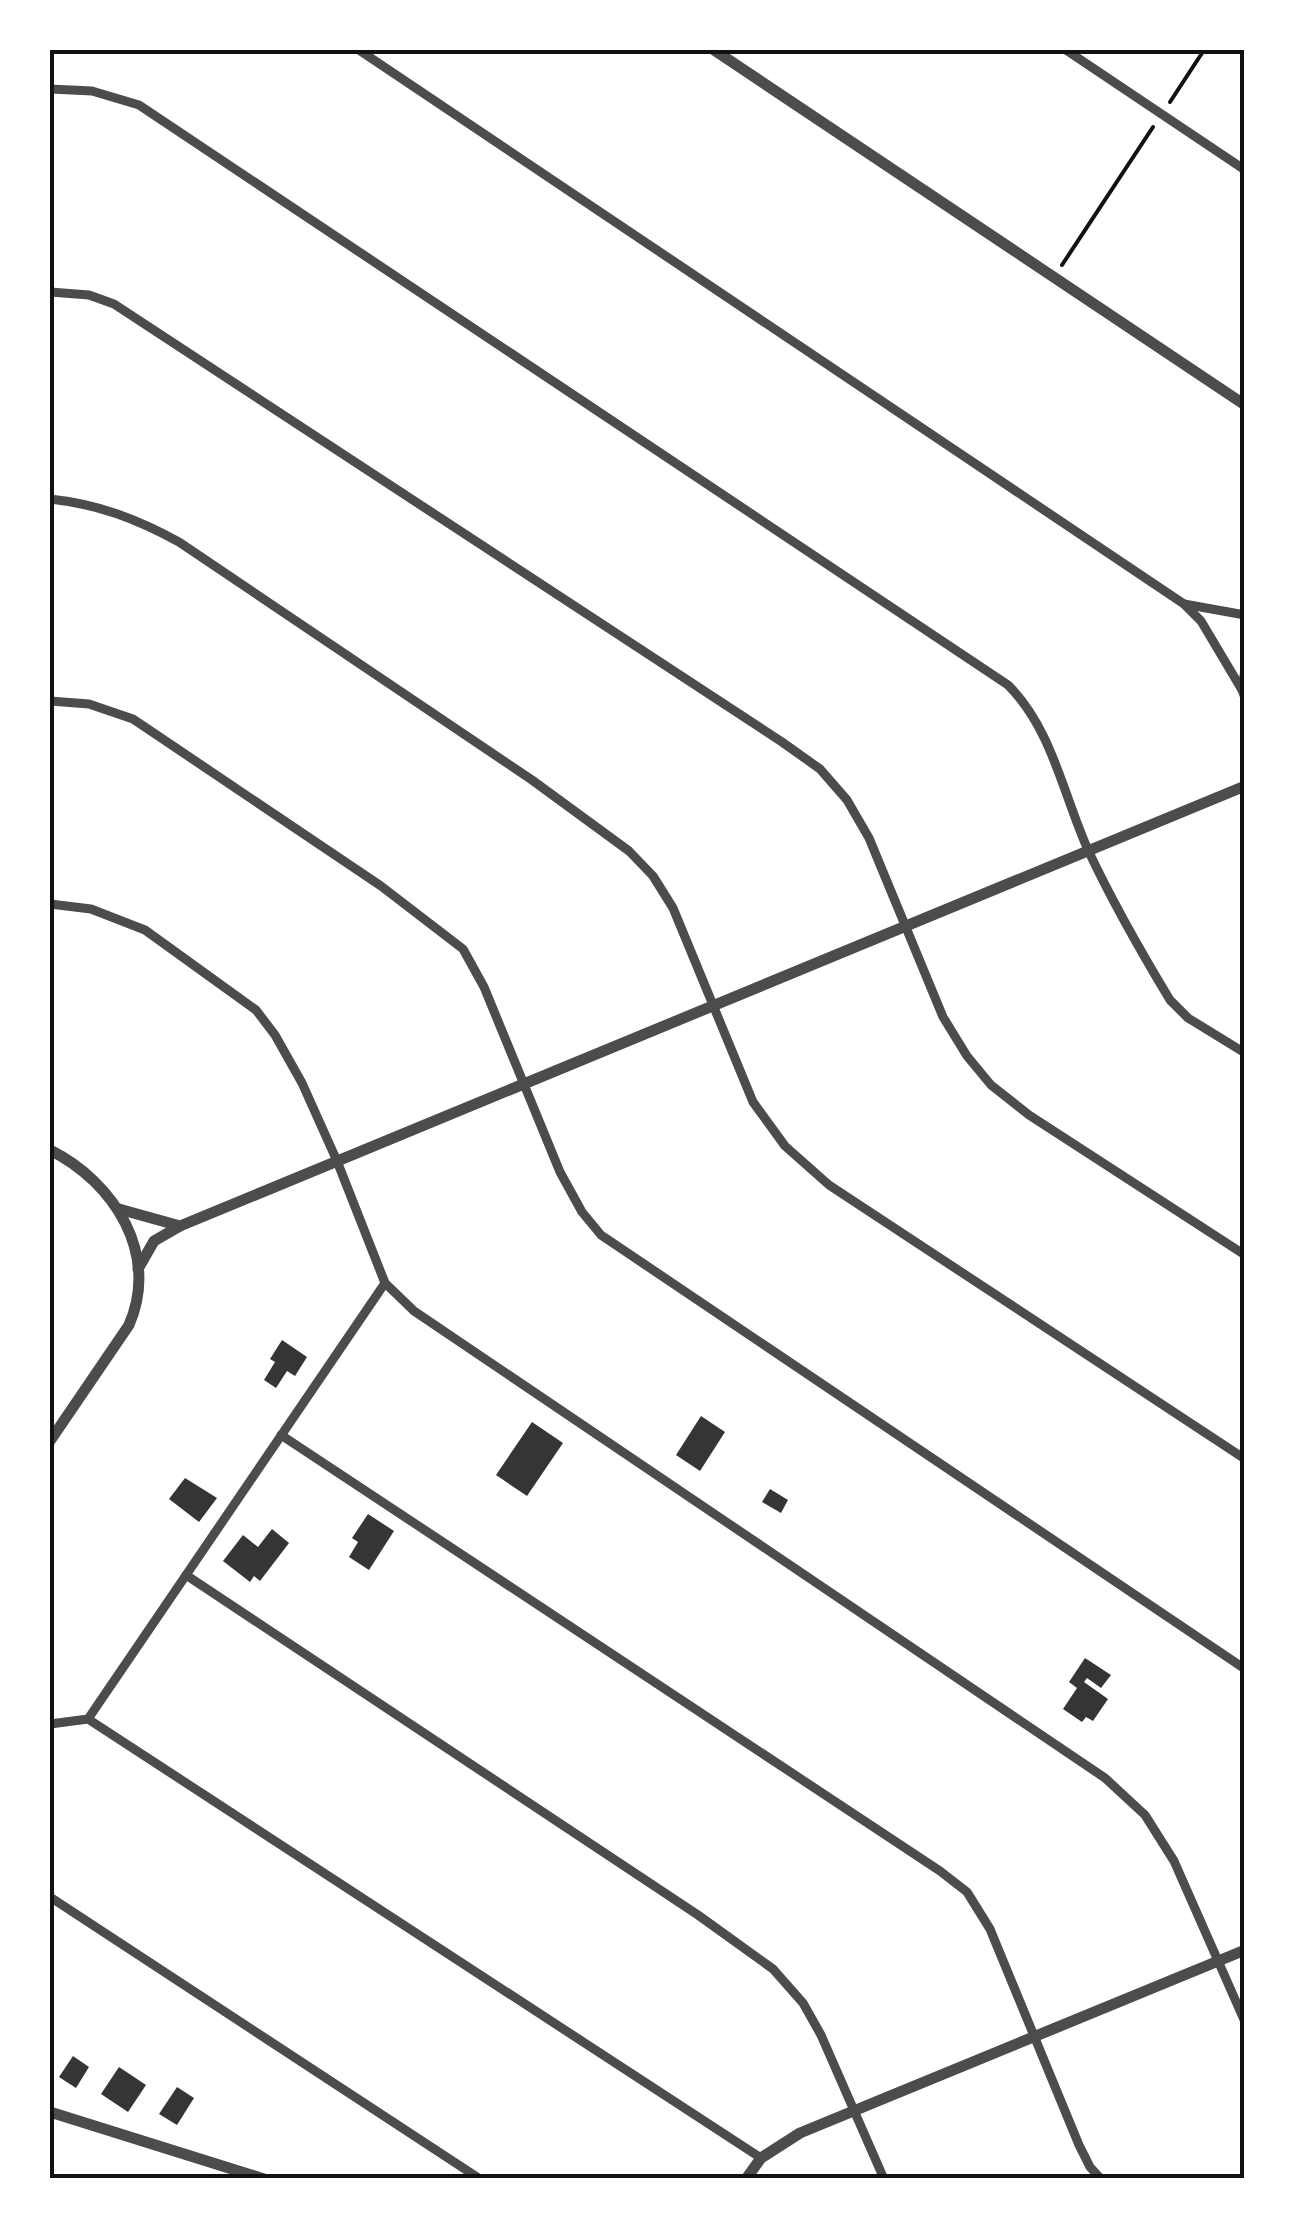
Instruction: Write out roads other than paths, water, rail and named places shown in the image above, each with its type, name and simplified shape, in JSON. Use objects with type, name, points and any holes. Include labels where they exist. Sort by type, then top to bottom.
[{"type":"street","points":[[359,50],[1184,604],[1200,621],[1244,694]]},
{"type":"street","points":[[714,50],[1245,405]]},
{"type":"street","points":[[1066,50],[1245,170]]},
{"type":"street","points":[[50,89],[92,91],[139,104],[1008,684],[1028,704],[1042,730],[1089,851],[1170,1000],[1188,1018],[1245,1053]]},
{"type":"street","points":[[50,292],[89,295],[114,304],[820,770],[847,800],[869,838],[943,1018],[966,1056],[992,1085],[1030,1114],[1245,1255]]},
{"type":"street","points":[[50,499],[103,508],[139,520],[179,542],[500,757],[629,851],[653,876],[672,908],[754,1102],[785,1146],[828,1185],[1245,1459]]},
{"type":"street","points":[[1184,604],[1245,615]]},
{"type":"street","points":[[1244,694],[1245,670]]},
{"type":"street","points":[[50,700],[89,704],[133,719],[428,920],[462,949],[484,987],[560,1172],[600,1235],[1245,1669]]},
{"type":"street","points":[[138,1269],[154,1241],[180,1226],[1245,786]]},
{"type":"street","points":[[50,904],[91,909],[144,930],[256,1010],[302,1083],[384,1284],[437,1329],[1105,1778],[1145,1816],[1174,1861],[1245,2022]]},
{"type":"street","points":[[50,1150],[86,1174],[119,1209],[138,1269],[137,1306],[129,1325],[50,1441]]},
{"type":"street","points":[[119,1209],[180,1226]]},
{"type":"street","points":[[88,1719],[384,1284]]},
{"type":"street","points":[[281,1435],[967,1892],[990,1929],[1079,2145],[1101,2179]]},
{"type":"street","points":[[186,1575],[698,1915],[773,1969],[803,2002],[821,2035],[884,2179]]},
{"type":"street","points":[[50,1724],[88,1719],[761,2158]]},
{"type":"street","points":[[50,1896],[480,2179]]},
{"type":"street","points":[[746,2179],[761,2158],[800,2133],[1245,1950]]},
{"type":"street","points":[[50,2112],[264,2179]]}]
